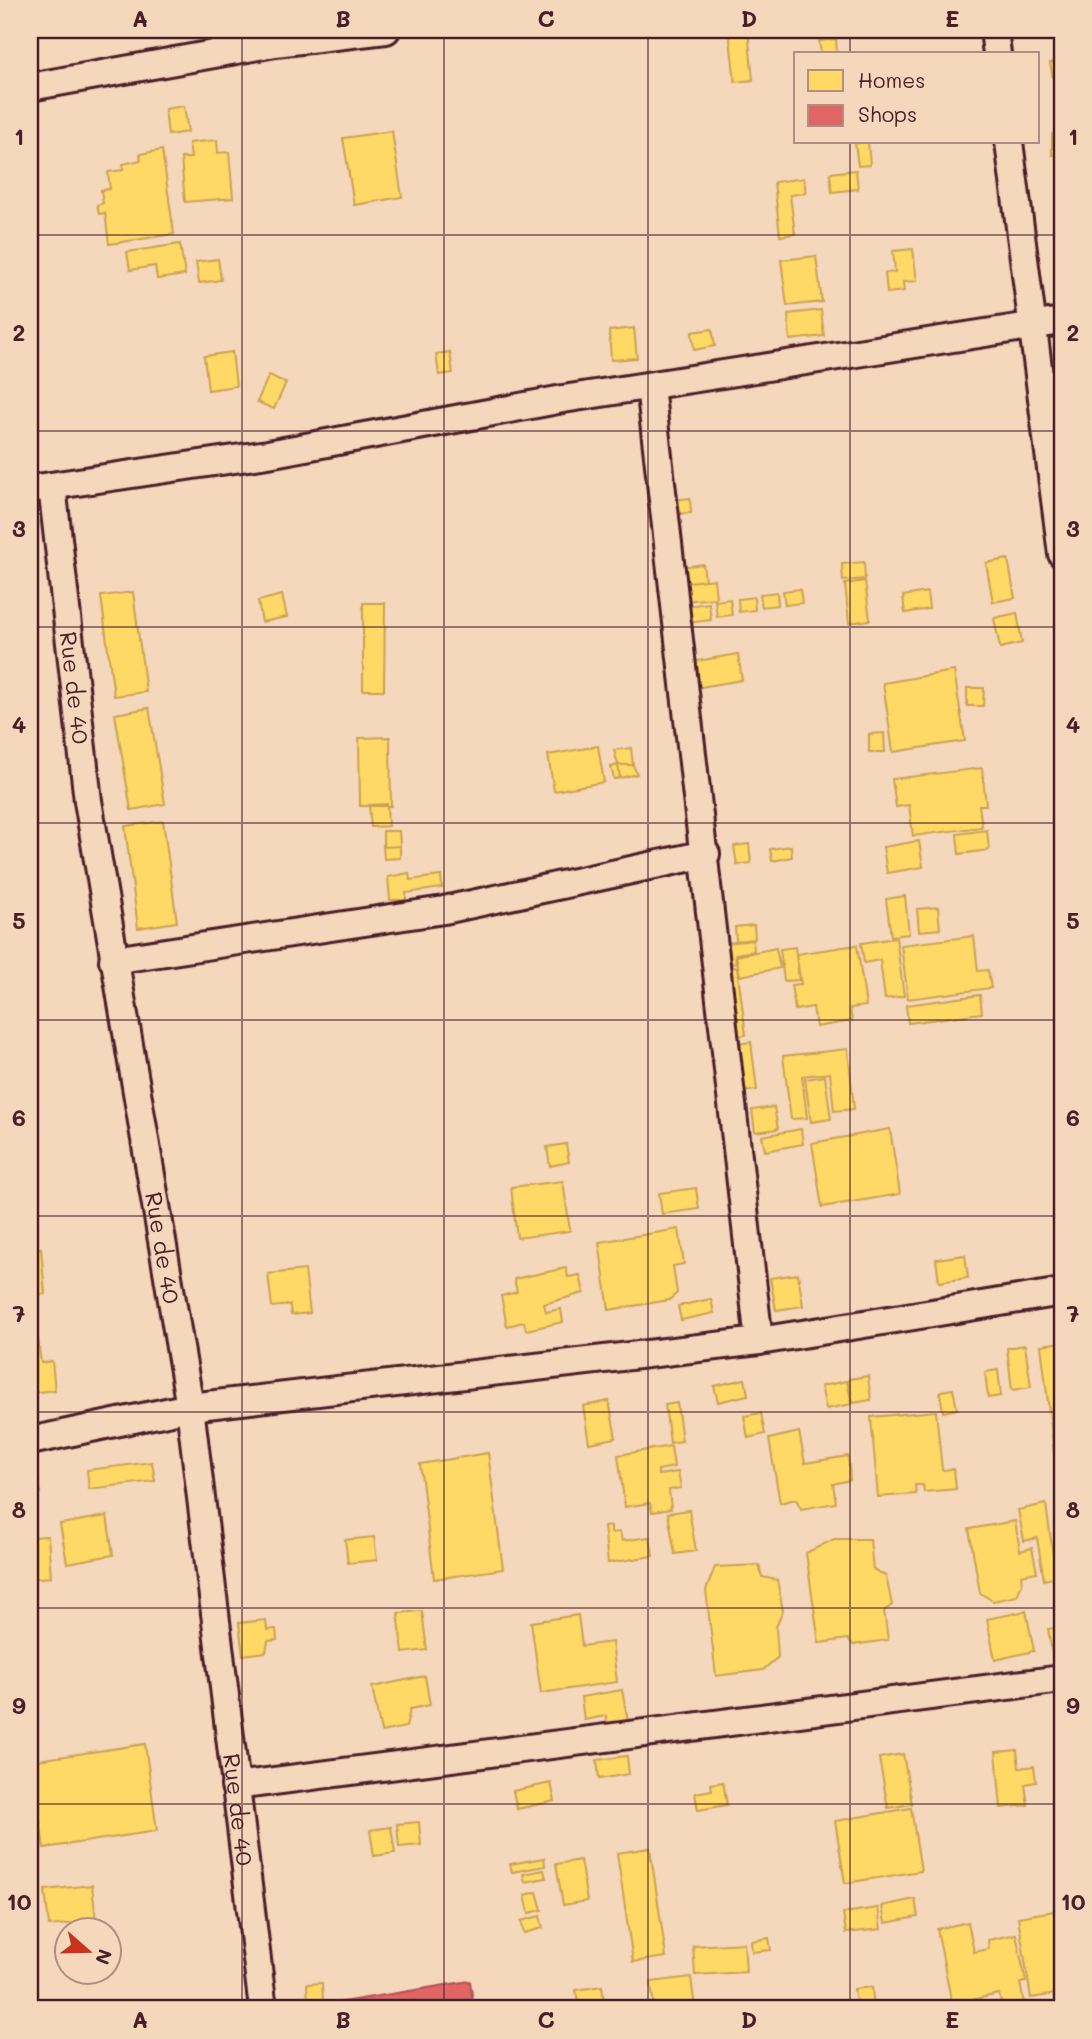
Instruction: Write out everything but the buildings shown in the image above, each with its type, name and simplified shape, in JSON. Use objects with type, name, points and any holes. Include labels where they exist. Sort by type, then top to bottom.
[{"type":"street","points":[[30,87],[273,36],[386,30]]},
{"type":"street","points":[[994,30],[997,52]]},
{"type":"street","points":[[1009,144],[1062,554]]},
{"type":"street","points":[[41,487],[268,454],[650,386],[1062,321]]},
{"type":"street","points":[[650,386],[706,853],[759,1341]]},
{"type":"street","name":"Rue de 40","points":[[41,487],[113,960],[190,1407],[263,2009]]},
{"type":"street","points":[[113,960],[444,910],[706,853]]},
{"type":"street","points":[[30,1441],[190,1407],[759,1341],[1062,1292]]},
{"type":"street","points":[[235,1786],[1062,1679]]}]
